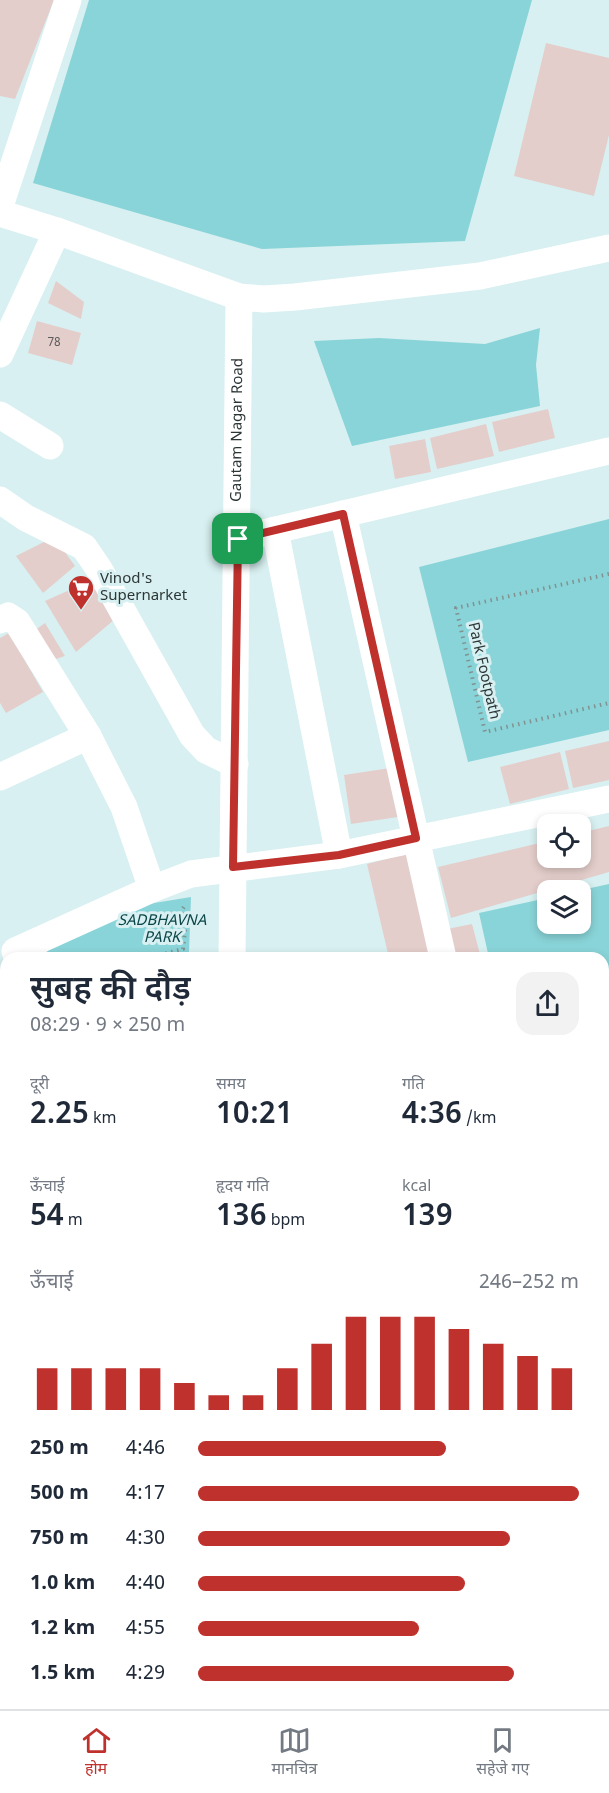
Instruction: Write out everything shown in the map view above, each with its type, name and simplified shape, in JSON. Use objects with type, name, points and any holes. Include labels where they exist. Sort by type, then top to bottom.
[{"type":"street","points":[[0,206],[69,0]]},
{"type":"street","points":[[0,213],[57,231],[240,297],[296,297],[480,276],[609,248]]},
{"type":"street","points":[[0,354],[57,231]]},
{"type":"street","name":"Gautam Nagar Road","points":[[232,952],[240,297]]},
{"type":"street","points":[[0,415],[50,446]]},
{"type":"street","points":[[238,539],[609,452]]},
{"type":"street","points":[[0,500],[26,518],[84,547],[99,569],[192,735],[206,750],[235,764]]},
{"type":"street","points":[[343,514],[442,952]]},
{"type":"street","points":[[275,530],[339,855]]},
{"type":"street","points":[[0,620],[8,616],[17,622],[88,736],[124,807],[152,889]]},
{"type":"street","points":[[0,777],[88,736]]},
{"type":"street","points":[[17,952],[152,889],[190,874],[339,855],[609,799]]},
{"type":"path","name":"Park Footpath","points":[[609,574],[456,609],[485,732],[609,704]]},
{"type":"path","points":[[171,952],[183,949],[185,931],[181,911]]},
{"type":"green space","points":[[89,0],[532,0],[465,241],[262,249],[33,183]]},
{"type":"green space","points":[[540,328],[536,365],[540,406],[352,446],[314,341],[379,338],[485,344]]},
{"type":"green space","points":[[609,519],[609,730],[468,762],[419,567]]},
{"type":"green space","points":[[609,884],[609,952],[488,952],[479,913],[537,900],[537,934],[591,934],[591,888]]},
{"type":"green space","name":"SADBHAVNA PARK","points":[[191,897],[189,952],[47,952],[52,926],[142,905]]},
{"type":"building","points":[[0,0],[54,0],[15,99],[0,96]]},
{"type":"building","points":[[546,43],[609,58],[609,135],[594,196],[514,176]]},
{"type":"building","points":[[56,281],[84,302],[81,319],[48,303]]},
{"type":"building","points":[[37,321],[81,333],[72,365],[28,353]]},
{"type":"building","points":[[548,409],[555,438],[499,452],[492,422]]},
{"type":"building","points":[[486,424],[494,456],[437,469],[430,438]]},
{"type":"building","points":[[425,439],[431,472],[395,479],[389,446]]},
{"type":"building","points":[[54,537],[75,566],[43,593],[16,556]]},
{"type":"building","points":[[94,579],[115,619],[76,652],[45,601]]},
{"type":"building","points":[[45,623],[65,656],[50,661],[34,631]]},
{"type":"building","points":[[9,633],[43,692],[6,713],[0,703],[0,638]]},
{"type":"building","points":[[609,741],[609,780],[573,788],[565,751]]},
{"type":"building","points":[[560,752],[569,789],[510,804],[500,767]]},
{"type":"building","points":[[390,768],[398,817],[351,824],[344,775]]},
{"type":"building","points":[[609,826],[609,872],[582,880],[537,880],[537,893],[451,918],[438,867],[537,844],[537,868],[591,868],[591,830]]},
{"type":"building","points":[[406,854],[430,952],[388,952],[367,864]]},
{"type":"building","points":[[472,924],[479,952],[452,952],[447,929]]},
{"type":"place","name":"Vinod's Supernarket","points":[[81,611]]},
{"type":"route","points":[[343,514],[416,838],[339,855],[233,867],[238,539],[343,514]]}]
